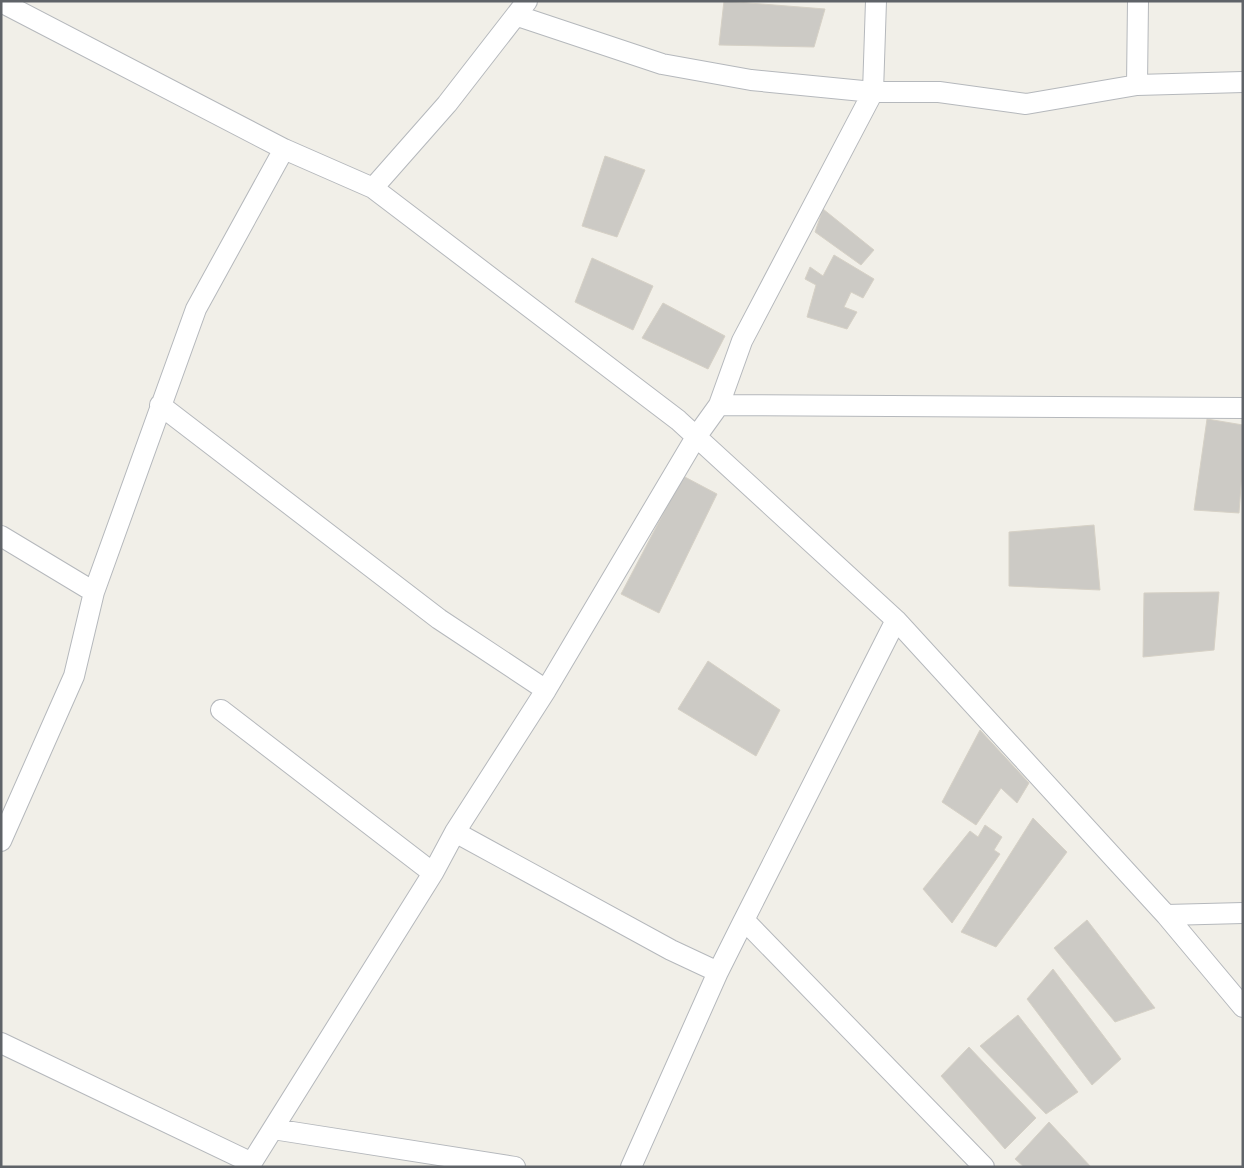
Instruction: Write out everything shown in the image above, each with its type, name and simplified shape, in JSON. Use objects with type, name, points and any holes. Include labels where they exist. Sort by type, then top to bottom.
[{"type":"street","points":[[1,1043],[250,1165],[433,873],[455,832],[546,690],[696,437],[719,405],[742,341],[873,92],[876,1]]},
{"type":"street","points":[[1137,85],[1138,1]]},
{"type":"street","points":[[1,2],[284,149],[373,188],[678,420],[896,620],[1166,915],[1243,1007]]},
{"type":"street","points":[[373,188],[447,104],[522,8],[662,64],[751,80],[873,92],[940,92],[1026,104],[1137,85],[1243,82]]},
{"type":"street","points":[[1,841],[74,676],[94,592],[196,309],[284,149]]},
{"type":"street","points":[[160,405],[439,619],[546,690]]},
{"type":"street","points":[[719,405],[1243,408]]},
{"type":"street","points":[[1,536],[94,592]]},
{"type":"street","points":[[630,1167],[718,972],[896,620]]},
{"type":"street","points":[[221,710],[433,873]]},
{"type":"street","points":[[455,832],[671,950],[718,972]]},
{"type":"street","points":[[1166,915],[1243,913]]},
{"type":"street","points":[[744,920],[984,1167]]},
{"type":"street","points":[[273,1129],[515,1167]]},
{"type":"building","points":[[724,1],[825,9],[814,47],[719,45]]},
{"type":"building","points":[[605,156],[645,170],[617,237],[582,226]]},
{"type":"building","points":[[823,209],[874,250],[861,265],[815,232]]},
{"type":"building","points":[[834,255],[874,279],[863,298],[851,292],[844,307],[857,312],[847,329],[807,317],[816,285],[805,279],[810,267],[823,276]]},
{"type":"building","points":[[592,258],[653,286],[633,330],[575,302]]},
{"type":"building","points":[[663,303],[725,336],[708,369],[642,338]]},
{"type":"building","points":[[1207,419],[1243,425],[1239,513],[1194,510]]},
{"type":"building","points":[[683,476],[717,494],[659,613],[621,594]]},
{"type":"building","points":[[1094,525],[1100,590],[1009,586],[1009,532]]},
{"type":"building","points":[[1219,592],[1214,650],[1143,657],[1144,593]]},
{"type":"building","points":[[708,661],[780,710],[756,756],[678,709]]},
{"type":"building","points":[[980,730],[1029,783],[1017,803],[1001,788],[976,825],[942,802]]},
{"type":"building","points":[[1033,818],[1067,852],[996,947],[961,932]]},
{"type":"building","points":[[985,825],[1002,837],[994,850],[1000,854],[952,923],[923,889],[970,831],[978,837]]},
{"type":"building","points":[[1087,920],[1155,1008],[1115,1022],[1054,948]]},
{"type":"building","points":[[1053,969],[1121,1059],[1092,1085],[1027,999]]},
{"type":"building","points":[[1018,1015],[1078,1092],[1046,1114],[980,1046]]},
{"type":"building","points":[[969,1047],[1036,1118],[1005,1149],[941,1076]]},
{"type":"building","points":[[1049,1122],[1091,1167],[1024,1167],[1015,1159]]}]
